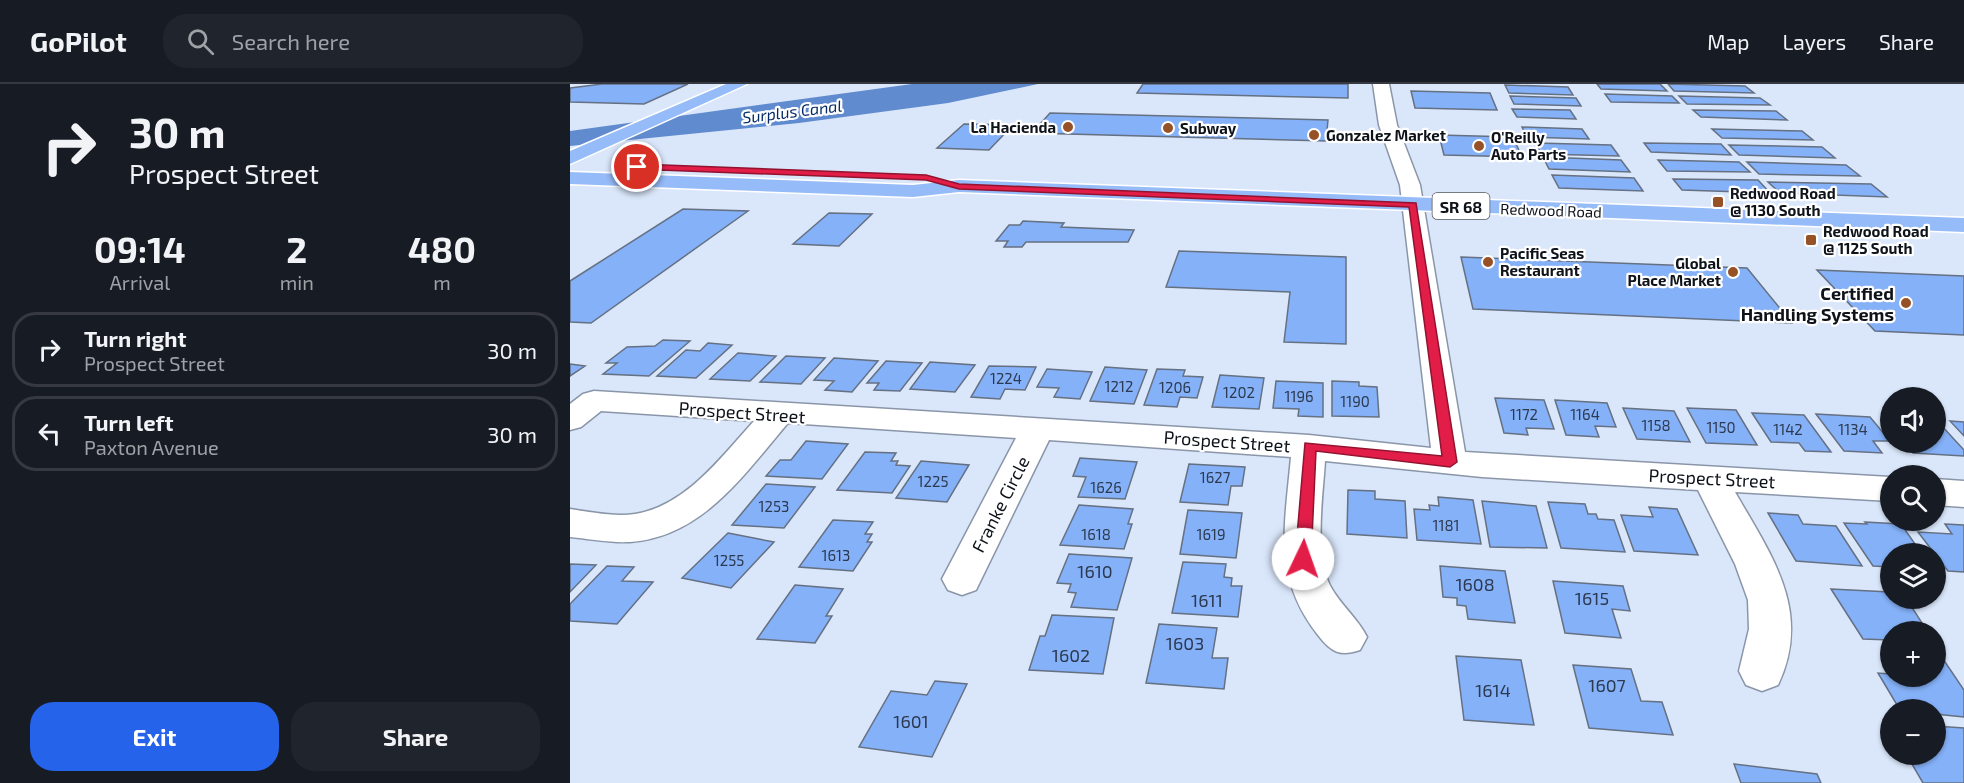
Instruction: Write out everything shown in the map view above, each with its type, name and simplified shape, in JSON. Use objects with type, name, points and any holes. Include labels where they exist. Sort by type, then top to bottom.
[{"type":"main road","points":[[570,158],[739,84]]},
{"type":"main road","name":"Redwood Road","points":[[570,165],[926,178],[959,186]]},
{"type":"main road","name":"Redwood Road","points":[[570,178],[913,192],[959,186],[1964,225]]},
{"type":"street","points":[[1381,84],[1384,112],[1409,183],[1413,204],[1450,462]]},
{"type":"street","name":"Prospect Street","points":[[570,420],[594,401],[1310,446],[1450,462],[1880,488]]},
{"type":"street","points":[[570,523],[622,528],[664,522],[682,512],[707,492],[779,414]]},
{"type":"street","name":"Franke Circle","points":[[962,579],[1037,430]]},
{"type":"street","points":[[1310,446],[1303,559],[1310,584],[1323,612],[1345,637]]},
{"type":"street","points":[[1710,478],[1764,586],[1771,614],[1770,642],[1762,671]]},
{"type":"street","points":[[1946,493],[1964,494]]},
{"type":"water","name":"Surplus Canal","points":[[912,84],[1038,84],[948,103],[799,123],[570,146],[570,131]]},
{"type":"building","points":[[602,84],[688,84],[644,104],[570,102],[570,88]]},
{"type":"building","points":[[1143,84],[1348,84],[1348,98],[1137,93]]},
{"type":"building","points":[[1597,84],[1660,84],[1667,91],[1601,89]]},
{"type":"building","points":[[1668,84],[1745,86],[1754,93],[1674,91]]},
{"type":"building","points":[[1505,85],[1568,87],[1573,95],[1509,93]]},
{"type":"building","points":[[1411,91],[1490,93],[1497,110],[1415,108]]},
{"type":"building","points":[[1605,94],[1672,96],[1679,103],[1611,102]]},
{"type":"building","points":[[1510,96],[1576,98],[1581,106],[1514,104]]},
{"type":"building","points":[[1679,96],[1760,98],[1770,105],[1687,104]]},
{"type":"building","points":[[1512,109],[1570,110],[1576,119],[1517,117]]},
{"type":"building","points":[[1693,110],[1776,111],[1787,120],[1701,117]]},
{"type":"building","points":[[1050,113],[1328,120],[1326,141],[1032,133]]},
{"type":"building","points":[[964,124],[1013,125],[989,150],[937,148]]},
{"type":"building","points":[[1522,127],[1582,129],[1589,139],[1527,137]]},
{"type":"building","points":[[1712,129],[1802,131],[1813,140],[1722,138]]},
{"type":"building","name":"O'Reilly Auto Parts","points":[[1439,135],[1513,137],[1522,157],[1444,155]]},
{"type":"building","points":[[1536,143],[1611,145],[1619,156],[1541,154]]},
{"type":"building","points":[[1644,143],[1721,144],[1731,155],[1651,152]]},
{"type":"building","points":[[1729,145],[1822,147],[1835,158],[1739,155]]},
{"type":"building","points":[[1543,157],[1621,160],[1630,172],[1549,169]]},
{"type":"building","points":[[1658,160],[1739,162],[1750,172],[1667,171]]},
{"type":"building","points":[[1747,162],[1846,165],[1860,176],[1759,174]]},
{"type":"building","points":[[1552,175],[1634,178],[1643,191],[1559,188]]},
{"type":"building","points":[[1673,179],[1758,180],[1770,193],[1682,190]]},
{"type":"building","points":[[1768,182],[1871,184],[1887,197],[1780,193]]},
{"type":"building","points":[[683,209],[748,211],[591,323],[570,322],[570,281]]},
{"type":"building","points":[[829,213],[872,214],[839,246],[793,244]]},
{"type":"building","points":[[1023,221],[1064,223],[1061,227],[1134,230],[1128,242],[1026,242],[1022,247],[1004,247],[1008,241],[996,241],[1009,225],[1020,225]]},
{"type":"building","points":[[1179,251],[1346,257],[1346,344],[1284,342],[1290,292],[1166,287]]},
{"type":"building","points":[[1461,257],[1747,268],[1792,323],[1473,309]]},
{"type":"building","name":"Certified Handling Systems","points":[[1817,270],[1964,276],[1964,335],[1875,331]]},
{"type":"building","points":[[663,340],[690,341],[649,376],[603,374],[617,363],[606,363],[627,347],[655,346]]},
{"type":"building","points":[[708,343],[732,345],[696,378],[657,376],[686,350],[700,351]]},
{"type":"building","points":[[738,353],[776,356],[750,381],[710,379]]},
{"type":"building","points":[[786,356],[825,358],[801,384],[760,382]]},
{"type":"building","points":[[834,358],[878,361],[852,392],[825,390],[834,381],[814,380]]},
{"type":"building","points":[[886,361],[922,363],[900,391],[874,390],[879,383],[867,383]]},
{"type":"building","points":[[930,362],[975,365],[955,392],[910,389]]},
{"type":"building","points":[[570,364],[585,366],[570,376]]},
{"type":"building","points":[[989,366],[1036,367],[1025,390],[1005,389],[1000,399],[971,397]]},
{"type":"building","points":[[1105,367],[1147,370],[1134,404],[1090,401]]},
{"type":"building","points":[[1047,369],[1092,372],[1080,399],[1054,397],[1059,388],[1037,387]]},
{"type":"building","points":[[1157,369],[1185,370],[1183,376],[1203,377],[1197,398],[1180,397],[1177,407],[1144,405]]},
{"type":"building","points":[[1220,375],[1264,378],[1259,409],[1212,407]]},
{"type":"building","points":[[1276,381],[1323,383],[1323,417],[1298,416],[1299,409],[1273,408]]},
{"type":"building","points":[[1332,381],[1359,382],[1359,386],[1377,387],[1379,417],[1332,416]]},
{"type":"building","points":[[1495,398],[1544,400],[1554,429],[1526,428],[1528,435],[1504,433]]},
{"type":"building","points":[[1555,400],[1607,403],[1616,427],[1595,426],[1599,437],[1566,435]]},
{"type":"building","points":[[1623,408],[1674,411],[1690,442],[1637,439]]},
{"type":"building","points":[[1687,408],[1736,410],[1757,445],[1706,443]]},
{"type":"building","points":[[1752,413],[1804,415],[1831,452],[1805,451],[1799,443],[1771,442]]},
{"type":"building","points":[[1816,414],[1870,417],[1880,429],[1880,441],[1873,441],[1880,453],[1844,451]]},
{"type":"building","points":[[1950,421],[1964,422],[1964,436]]},
{"type":"building","points":[[1946,430],[1964,450],[1964,456],[1913,453],[1946,453]]},
{"type":"building","points":[[806,441],[848,444],[822,479],[766,476],[780,460],[791,460]]},
{"type":"building","points":[[865,452],[896,453],[891,461],[898,461],[896,465],[910,466],[892,493],[837,490]]},
{"type":"building","points":[[1080,458],[1137,462],[1125,499],[1078,497],[1086,477],[1073,476]]},
{"type":"building","points":[[921,461],[969,465],[947,502],[896,498]]},
{"type":"building","points":[[1189,464],[1245,467],[1242,486],[1231,486],[1228,505],[1180,502]]},
{"type":"building","points":[[766,484],[815,487],[784,528],[732,525]]},
{"type":"building","points":[[1348,490],[1375,491],[1375,499],[1405,501],[1407,538],[1347,534]]},
{"type":"building","points":[[1438,497],[1473,500],[1481,544],[1417,540],[1414,509],[1430,510],[1429,505],[1439,506]]},
{"type":"building","points":[[1482,501],[1536,506],[1547,548],[1490,547]]},
{"type":"building","points":[[1548,502],[1585,504],[1588,514],[1596,514],[1598,519],[1614,520],[1625,552],[1561,548]]},
{"type":"building","points":[[1079,505],[1133,509],[1128,524],[1132,524],[1124,549],[1060,545]]},
{"type":"building","points":[[1649,507],[1677,509],[1698,555],[1634,551],[1621,515],[1653,517]]},
{"type":"building","points":[[1188,510],[1242,513],[1236,558],[1180,554]]},
{"type":"building","points":[[1768,513],[1798,515],[1803,524],[1836,526],[1862,566],[1796,561]]},
{"type":"building","points":[[833,520],[873,522],[865,534],[872,534],[867,542],[872,542],[853,571],[799,567]]},
{"type":"building","points":[[1865,522],[1880,523],[1880,531],[1906,531],[1914,543],[1880,543],[1880,566],[1873,566],[1844,523],[1867,524]]},
{"type":"building","points":[[1946,524],[1964,525],[1964,572],[1948,571],[1946,568],[1946,543],[1926,543],[1918,532],[1952,534]]},
{"type":"building","points":[[728,533],[774,542],[731,588],[682,578]]},
{"type":"building","points":[[1069,554],[1132,558],[1117,610],[1071,607],[1076,593],[1068,592],[1071,584],[1057,583]]},
{"type":"building","points":[[1183,562],[1226,564],[1224,577],[1232,578],[1231,586],[1242,586],[1238,617],[1172,613]]},
{"type":"building","points":[[570,564],[596,565],[570,592]]},
{"type":"building","points":[[607,566],[634,567],[622,581],[653,582],[617,624],[570,621],[570,604]]},
{"type":"building","points":[[1440,566],[1505,571],[1515,623],[1468,619],[1466,606],[1457,605],[1457,598],[1443,597]]},
{"type":"building","points":[[1553,581],[1623,586],[1630,611],[1612,609],[1621,638],[1565,633]]},
{"type":"building","points":[[795,585],[843,589],[826,616],[832,616],[815,643],[757,639]]},
{"type":"building","points":[[1831,589],[1880,591],[1880,609],[1913,609],[1921,621],[1880,621],[1880,640],[1863,639]]},
{"type":"building","points":[[1052,615],[1114,618],[1103,674],[1029,670],[1040,636],[1045,636]]},
{"type":"building","points":[[1159,624],[1217,628],[1212,658],[1228,658],[1224,689],[1146,683]]},
{"type":"building","points":[[1456,656],[1521,660],[1534,725],[1464,720]]},
{"type":"building","points":[[1946,663],[1964,690],[1964,717],[1946,715],[1946,699],[1893,699],[1886,687],[1946,687]]},
{"type":"building","points":[[1573,665],[1631,669],[1641,701],[1662,702],[1673,735],[1589,728]]},
{"type":"building","points":[[935,681],[967,684],[932,757],[859,747],[891,691],[927,695]]},
{"type":"building","points":[[1946,727],[1964,728],[1964,783],[1923,783],[1912,765],[1946,765]]},
{"type":"building","points":[[1734,764],[1817,774],[1821,783],[1741,783]]},
{"type":"place","name":"La Hacienda","points":[[1068,127]]},
{"type":"place","name":"Subway","points":[[1168,128]]},
{"type":"place","name":"Gonzalez Market","points":[[1314,135]]},
{"type":"place","name":"O'Reilly Auto Parts","points":[[1479,146]]},
{"type":"place","name":"Redwood Road @ 1130 South","points":[[1718,202]]},
{"type":"place","name":"Redwood Road @ 1125 South","points":[[1811,240]]},
{"type":"place","name":"Pacific Seas Restaurant","points":[[1488,262]]},
{"type":"place","name":"Global Place Market","points":[[1733,272]]},
{"type":"place","name":"Certified Handling Systems","points":[[1906,303]]},
{"type":"route","points":[[637,167],[926,178],[959,186],[1413,204],[1450,462],[1310,446],[1303,559]]}]
